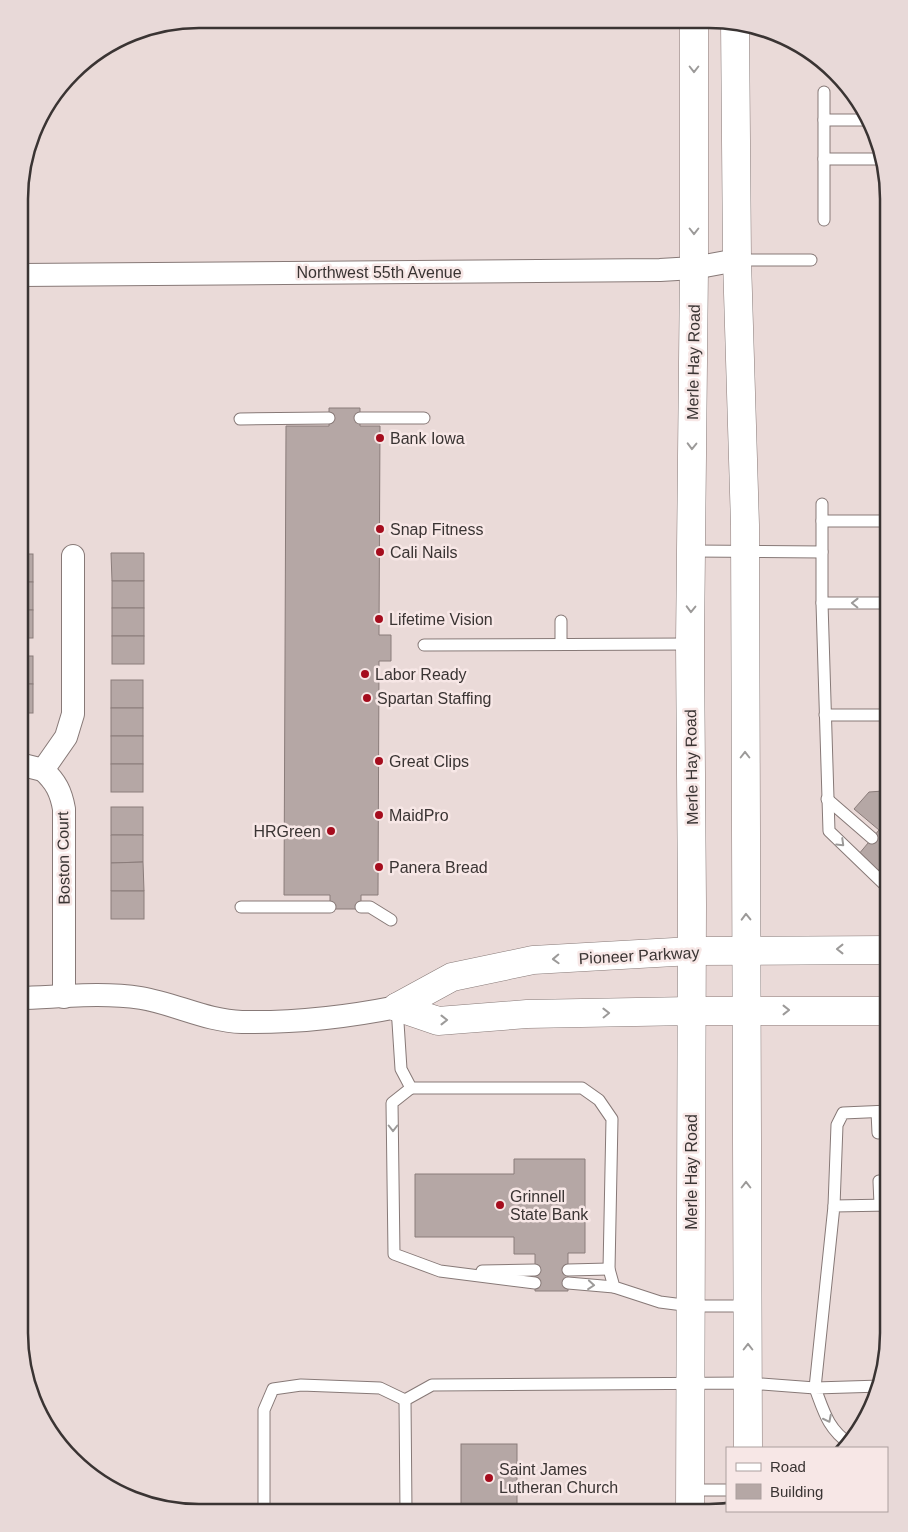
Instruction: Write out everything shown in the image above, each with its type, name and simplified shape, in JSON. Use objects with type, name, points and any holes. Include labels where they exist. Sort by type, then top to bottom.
[{"type":"main road","name":"Merle Hay Road","points":[[690,1501],[690,1011],[692,951],[690,644],[694,268],[694,28]]},
{"type":"main road","points":[[735,30],[737,260],[744,551],[748,1447]]},
{"type":"main road","name":"Pioneer Parkway","points":[[397,1006],[452,977],[534,960],[692,951],[880,950]]},
{"type":"main road","points":[[397,1006],[438,1021],[527,1014],[690,1011],[880,1011]]},
{"type":"street","name":"Northwest 55th Avenue","points":[[28,275],[650,270],[694,268],[737,260]]},
{"type":"street","points":[[28,766],[43,770],[66,737],[72,719],[73,556]]},
{"type":"street","name":"Boston Court","points":[[43,770],[54,780],[61,794],[64,809],[64,996]]},
{"type":"street","name":"Pioneer Parkway","points":[[28,998],[64,996],[142,998],[212,1019],[241,1022],[353,1016],[397,1006]]},
{"type":"lane","points":[[824,92],[824,220]]},
{"type":"lane","points":[[824,120],[862,120]]},
{"type":"lane","points":[[824,159],[875,159]]},
{"type":"lane","points":[[737,260],[811,260]]},
{"type":"lane","points":[[240,419],[329,418]]},
{"type":"lane","points":[[360,418],[424,418]]},
{"type":"lane","points":[[822,504],[822,603],[827,799],[830,831],[880,880]]},
{"type":"lane","points":[[822,522],[880,521]]},
{"type":"lane","points":[[692,551],[822,552]]},
{"type":"lane","points":[[822,603],[880,603]]},
{"type":"lane","points":[[561,621],[561,644]]},
{"type":"lane","points":[[424,645],[690,644]]},
{"type":"lane","points":[[825,715],[880,715]]},
{"type":"lane","points":[[827,799],[872,838]]},
{"type":"lane","points":[[241,907],[330,908]]},
{"type":"lane","points":[[360,908],[370,908],[391,920]]},
{"type":"lane","points":[[397,1006],[401,1069],[411,1088]]},
{"type":"lane","points":[[535,1284],[440,1271],[394,1254],[392,1103],[411,1088],[582,1088],[599,1100],[612,1119],[609,1269],[614,1287]]},
{"type":"lane","points":[[843,1439],[836,1434],[826,1419],[814,1388],[834,1206],[837,1125],[843,1113],[880,1112]]},
{"type":"lane","points":[[878,1133],[880,1125]]},
{"type":"lane","points":[[879,1181],[880,1186]]},
{"type":"lane","points":[[834,1206],[880,1205]]},
{"type":"lane","points":[[568,1270],[609,1269]]},
{"type":"lane","points":[[440,1271],[535,1270]]},
{"type":"lane","points":[[568,1284],[614,1287],[660,1302],[690,1306],[747,1306]]},
{"type":"lane","points":[[406,1400],[432,1385],[748,1383],[814,1388],[872,1386]]},
{"type":"lane","points":[[264,1504],[264,1410],[273,1389],[302,1386],[380,1388],[406,1400]]},
{"type":"lane","points":[[406,1400],[406,1504]]},
{"type":"lane","points":[[690,1501],[726,1490]]},
{"type":"building","points":[[329,408],[360,408],[360,426],[380,426],[379,635],[391,635],[391,661],[379,661],[378,895],[361,895],[361,909],[330,909],[330,895],[284,895],[286,426],[329,426]]},
{"type":"building","points":[[111,553],[144,553],[144,581],[112,581]]},
{"type":"building","points":[[28,554],[33,554],[33,582],[28,582]]},
{"type":"building","points":[[112,581],[144,581],[144,608],[112,608]]},
{"type":"building","points":[[28,582],[33,582],[33,610],[28,610]]},
{"type":"building","points":[[112,608],[144,608],[144,636],[112,636]]},
{"type":"building","points":[[28,610],[33,610],[33,638],[28,638]]},
{"type":"building","points":[[112,636],[144,636],[144,664],[112,664]]},
{"type":"building","points":[[28,656],[33,656],[33,684],[28,684]]},
{"type":"building","points":[[111,680],[143,680],[143,708],[111,708]]},
{"type":"building","points":[[28,684],[33,684],[33,713],[28,713]]},
{"type":"building","points":[[111,708],[143,708],[143,736],[111,736]]},
{"type":"building","points":[[111,736],[143,736],[143,764],[111,764]]},
{"type":"building","points":[[111,764],[143,764],[143,792],[111,792]]},
{"type":"building","points":[[880,791],[880,868],[877,872],[858,855],[879,830],[854,809],[869,792]]},
{"type":"building","points":[[111,807],[143,807],[143,835],[111,835]]},
{"type":"building","points":[[111,835],[143,835],[143,862],[111,863]]},
{"type":"building","points":[[143,862],[144,891],[111,891],[111,863]]},
{"type":"building","points":[[111,891],[144,891],[144,919],[111,919]]},
{"type":"building","name":"Grinnell State Bank","points":[[514,1159],[585,1159],[585,1253],[568,1253],[568,1291],[535,1291],[535,1254],[514,1254],[514,1237],[415,1237],[415,1174],[514,1174]]},
{"type":"building","name":"Saint James Lutheran Church","points":[[461,1444],[517,1444],[517,1504],[461,1504]]},
{"type":"place","name":"Bank Iowa","points":[[380,438]]},
{"type":"place","name":"Snap Fitness","points":[[380,529]]},
{"type":"place","name":"Cali Nails","points":[[380,552]]},
{"type":"place","name":"Lifetime Vision","points":[[379,619]]},
{"type":"place","name":"Labor Ready","points":[[365,674]]},
{"type":"place","name":"Spartan Staffing","points":[[367,698]]},
{"type":"place","name":"Great Clips","points":[[379,761]]},
{"type":"place","name":"MaidPro","points":[[379,815]]},
{"type":"place","name":"HRGreen","points":[[331,831]]},
{"type":"place","name":"Panera Bread","points":[[379,867]]},
{"type":"place","name":"Grinnell State Bank","points":[[500,1205]]},
{"type":"place","name":"Saint James Lutheran Church","points":[[489,1478]]}]
